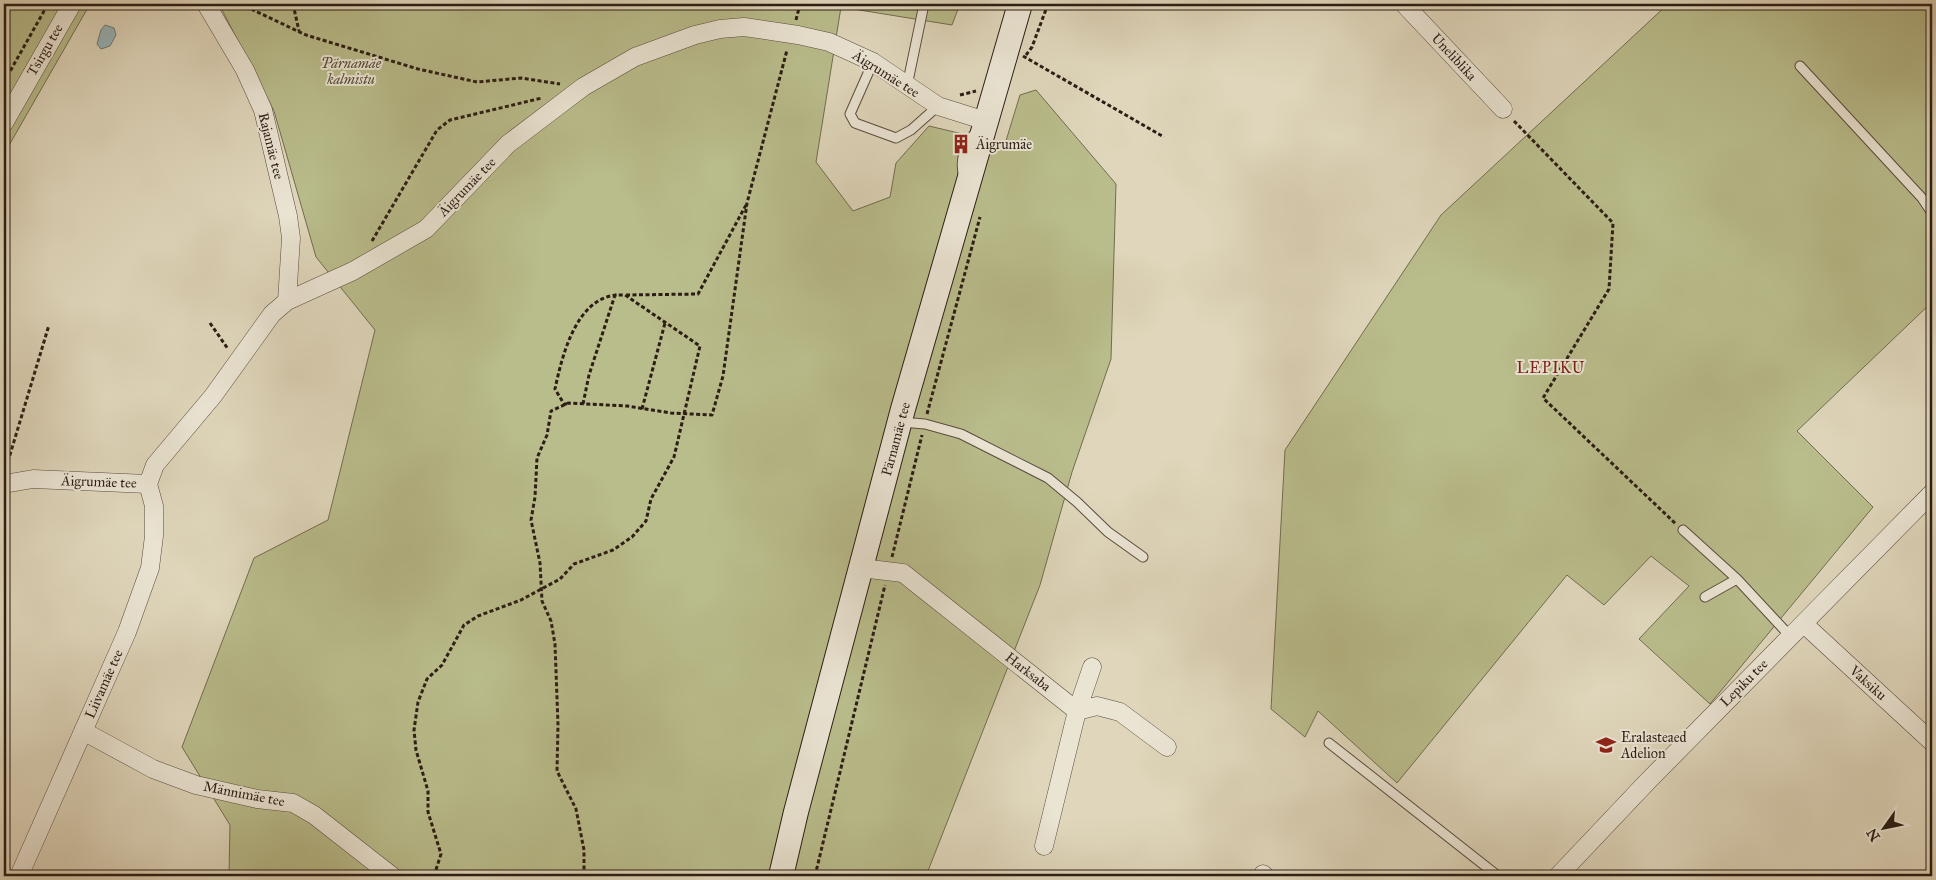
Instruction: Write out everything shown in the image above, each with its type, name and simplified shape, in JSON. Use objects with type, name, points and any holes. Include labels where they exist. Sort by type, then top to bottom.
[{"type":"main road","name":"Pärnamäe tee","points":[[781,876],[900,422],[1020,4]]},
{"type":"street","name":"Tsirgu tee","points":[[4,122],[72,4]]},
{"type":"street","name":"Rajamäe tee","points":[[206,4],[245,70],[263,110],[288,216],[291,238],[287,301]]},
{"type":"street","name":"Uneliblika","points":[[1404,4],[1503,109]]},
{"type":"street","name":"Äigrumäe tee","points":[[4,484],[33,479],[148,484],[155,465],[187,428],[272,314],[287,301],[353,271],[426,229],[508,144],[583,87],[635,57],[695,35],[720,29],[744,27],[792,34],[829,42],[873,62],[938,106],[986,120]]},
{"type":"street","name":"Liivamäe tee","points":[[19,876],[127,632],[150,568],[154,536],[154,506],[148,484]]},
{"type":"street","name":"Lepiku tee","points":[[1558,876],[1647,782],[1932,493]]},
{"type":"street","name":"Harksaba","points":[[861,568],[903,573],[1078,711]]},
{"type":"street","name":"Vaksiku","points":[[1804,624],[1932,742]]},
{"type":"street","points":[[1044,846],[1078,711],[1092,668]]},
{"type":"street","points":[[1078,711],[1097,706],[1120,712],[1167,747]]},
{"type":"street","name":"Männimäe tee","points":[[83,731],[153,768],[196,785],[257,799],[293,803],[314,815],[392,876]]},
{"type":"lane","points":[[907,86],[923,9]]},
{"type":"lane","points":[[1007,48],[1024,28]]},
{"type":"lane","points":[[873,62],[850,114],[855,123],[896,138],[911,130],[938,106]]},
{"type":"lane","points":[[1800,66],[1922,198],[1932,213]]},
{"type":"lane","points":[[900,422],[925,424],[961,434],[1048,478],[1078,502],[1108,532],[1143,557]]},
{"type":"lane","points":[[1683,530],[1737,579],[1790,636]]},
{"type":"lane","points":[[1705,597],[1737,579]]},
{"type":"lane","points":[[1329,743],[1498,876]]},
{"type":"path","points":[[4,82],[48,4]]},
{"type":"path","points":[[237,4],[299,31],[418,70],[477,82],[521,78],[583,87]]},
{"type":"path","points":[[247,4],[253,10]]},
{"type":"path","points":[[293,4],[299,31]]},
{"type":"path","points":[[584,876],[584,850],[577,815],[556,772],[558,725],[556,644],[541,588],[540,563],[531,520],[535,497],[537,458],[546,435],[551,411],[564,404],[712,415],[723,376],[747,202],[792,34]]},
{"type":"path","points":[[1007,48],[1164,136]]},
{"type":"path","points":[[353,271],[437,130],[450,120],[545,97]]},
{"type":"path","points":[[1503,109],[1613,223],[1609,289],[1543,398],[1683,530]]},
{"type":"path","points":[[564,404],[555,389],[564,347],[588,308],[605,296],[698,294],[747,202]]},
{"type":"path","points":[[434,876],[441,854],[428,812],[428,791],[416,750],[414,730],[418,702],[427,679],[442,665],[464,625],[478,616],[520,600],[560,579],[574,564],[613,550],[632,538],[646,522],[651,499],[674,457],[700,346],[625,295],[615,295]]},
{"type":"path","points":[[584,404],[589,375],[615,295]]},
{"type":"path","points":[[210,323],[237,361]]},
{"type":"path","points":[[642,409],[665,323]]},
{"type":"path","points":[[4,476],[48,325]]},
{"type":"green space","points":[[4,4],[90,4],[4,154]]},
{"type":"green space","name":"Pärnamäe kalmistu","points":[[219,4],[960,4],[952,25],[841,7],[816,162],[853,211],[890,197],[896,163],[929,126],[1005,144],[1020,95],[1036,90],[1116,184],[1111,359],[1072,472],[1040,585],[926,876],[229,876],[230,825],[182,747],[254,558],[328,520],[375,330],[316,257],[274,111]]},
{"type":"green space","points":[[1668,4],[1932,4],[1932,302],[1797,431],[1873,507],[1710,704],[1639,639],[1689,586],[1651,556],[1604,605],[1567,575],[1397,783],[1318,711],[1305,737],[1271,709],[1285,450],[1441,215]]},
{"type":"water","points":[[105,25],[114,28],[116,35],[110,46],[101,49],[97,44],[101,30]]},
{"type":"place","name":"Äigrumäe","points":[[961,144]]},
{"type":"place","name":"Eralasteaed Adelion","points":[[1606,745]]},
{"type":"district","name":"LEPIKU","points":[[1551,367]]}]
